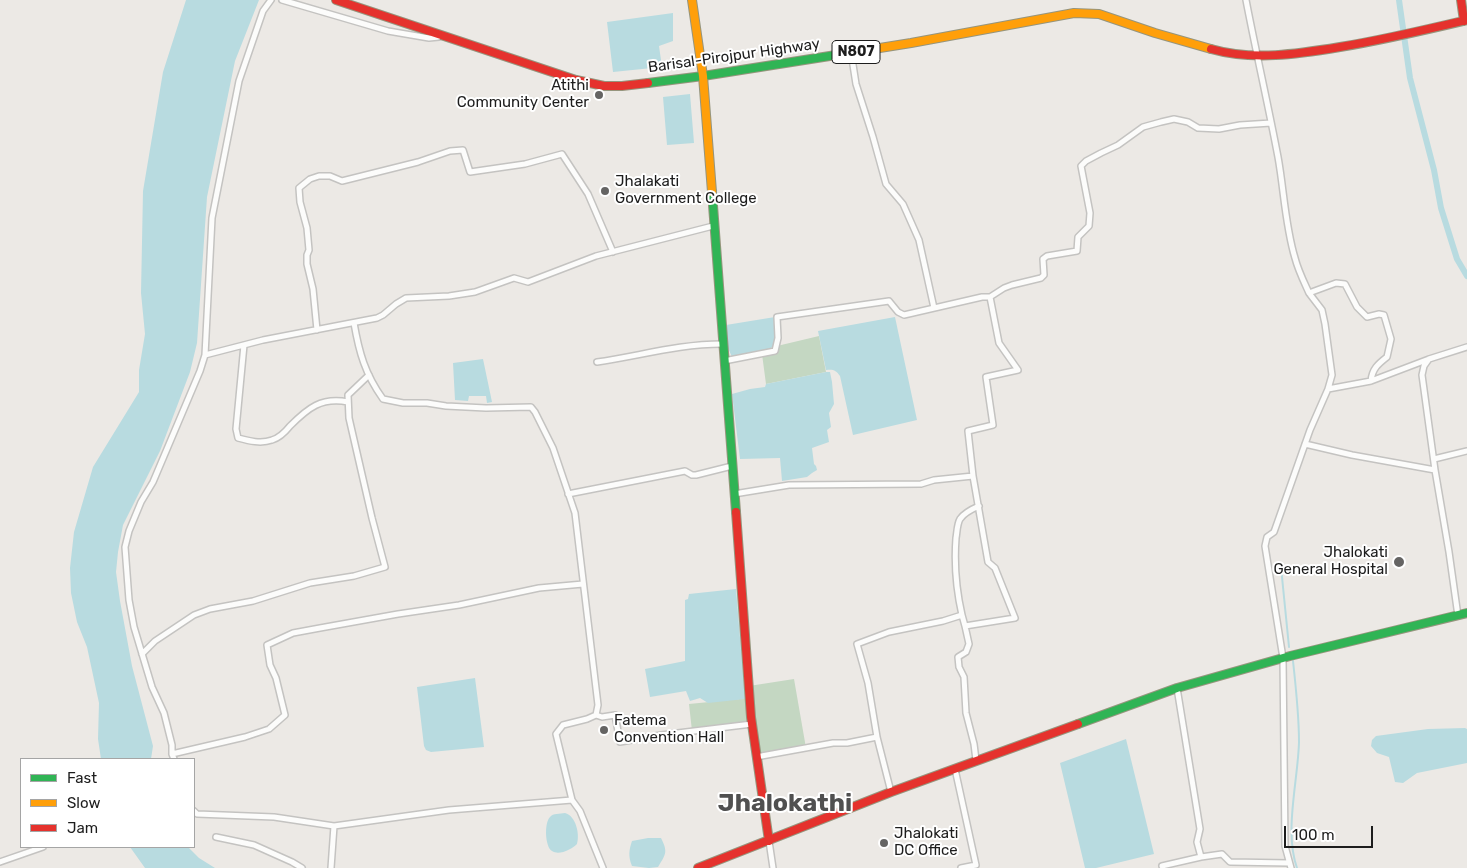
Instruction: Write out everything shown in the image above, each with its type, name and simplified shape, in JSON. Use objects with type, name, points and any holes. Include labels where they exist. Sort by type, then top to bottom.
[{"type":"main road","name":"Barisal-Pirojpur Highway","points":[[336,0],[576,80],[604,86],[622,86],[703,76],[910,43],[1074,13],[1099,14],[1218,51],[1257,56],[1312,52],[1381,40],[1466,21]]},
{"type":"main road","points":[[692,0],[703,76],[752,724],[769,840]]},
{"type":"main road","points":[[1461,0],[1466,21]]},
{"type":"main road","points":[[703,867],[891,792],[1177,688],[1284,658],[1467,613]]},
{"type":"street","points":[[272,0],[263,12],[238,81],[212,218],[205,355],[153,482],[141,502],[126,540],[125,556],[129,600],[152,687],[164,713],[173,756],[269,729],[285,716],[276,678],[270,665],[267,645],[293,633],[459,605],[540,588],[584,584]]},
{"type":"street","points":[[282,0],[388,30],[429,38],[445,36]]},
{"type":"street","points":[[1162,866],[1222,854],[1230,862],[1290,865],[1285,846],[1284,658],[1265,546],[1267,537],[1274,532],[1332,375],[1322,310],[1309,293],[1294,257],[1287,224],[1281,175],[1246,0]]},
{"type":"street","points":[[851,52],[856,84],[886,184],[903,204],[919,240],[934,308]]},
{"type":"street","points":[[724,361],[775,351],[778,338],[778,317],[889,300],[898,312],[904,315],[982,297],[990,297],[1004,288],[1041,278],[1044,275],[1043,259],[1047,256],[1077,251],[1078,237],[1089,226],[1090,214],[1081,166],[1086,161],[1118,145],[1143,127],[1174,119],[1188,122],[1198,128],[1219,129],[1271,122]]},
{"type":"street","points":[[317,330],[313,289],[306,255],[309,250],[307,228],[300,202],[299,188],[310,179],[319,176],[330,176],[342,181],[418,162],[450,151],[463,150],[470,172],[519,166],[562,154],[588,194],[613,252]]},
{"type":"street","points":[[205,355],[244,345],[377,318],[406,298],[450,296],[475,292],[514,278],[528,282],[596,256],[713,226]]},
{"type":"street","points":[[1309,293],[1336,283],[1345,284],[1357,307],[1367,317],[1379,314],[1384,315],[1391,339],[1388,357],[1377,365],[1372,373],[1371,382]]},
{"type":"street","points":[[966,626],[1015,618],[995,568],[988,562],[973,476],[968,431],[994,425],[986,377],[1018,370],[999,343],[990,297]]},
{"type":"street","points":[[354,323],[359,350],[372,384],[383,399],[403,403],[427,403],[462,407],[530,407],[535,412],[553,448],[575,513],[598,705],[596,714],[587,719],[563,725],[556,734],[572,800],[580,811],[603,868]]},
{"type":"street","points":[[596,362],[664,349],[701,344],[722,344]]},
{"type":"street","points":[[244,345],[236,429],[238,438],[261,442],[274,440],[286,431],[305,411],[316,405],[328,402],[348,402]]},
{"type":"street","points":[[1328,390],[1371,382],[1429,359],[1467,347]]},
{"type":"street","points":[[1429,359],[1424,366],[1422,375],[1458,616]]},
{"type":"street","points":[[142,654],[155,640],[194,614],[253,601],[310,583],[354,576],[385,568],[349,418],[348,395],[369,375]]},
{"type":"street","points":[[1305,444],[1352,455],[1436,470]]},
{"type":"street","points":[[1434,459],[1467,450]]},
{"type":"street","points":[[568,494],[685,471],[696,475],[732,466]]},
{"type":"street","points":[[734,494],[789,485],[921,484],[934,480],[973,476]]},
{"type":"street","points":[[976,760],[966,713],[964,677],[958,658],[966,652],[969,644],[957,596],[955,576],[957,532],[960,520],[968,511],[979,506]]},
{"type":"street","points":[[891,792],[877,738],[868,684],[857,644],[889,632],[943,621],[962,615]]},
{"type":"street","points":[[1177,688],[1200,829],[1198,842],[1201,857]]},
{"type":"street","points":[[596,714],[602,717],[615,715],[620,742],[752,724]]},
{"type":"street","points":[[756,757],[833,743],[847,743],[877,738]]},
{"type":"street","points":[[955,769],[976,865],[961,868]]},
{"type":"street","points":[[195,813],[274,817],[334,826],[449,810],[572,800]]},
{"type":"street","points":[[331,868],[334,826]]},
{"type":"street","points":[[216,836],[254,845],[302,868]]},
{"type":"street","points":[[769,840],[773,868]]},
{"type":"street","points":[[0,862],[40,848]]},
{"type":"green space","points":[[819,336],[826,372],[766,384],[762,354],[768,353],[777,346]]},
{"type":"green space","points":[[794,679],[806,748],[756,757],[753,724],[692,731],[689,704],[750,698],[749,686]]},
{"type":"water","points":[[186,0],[259,0],[235,61],[207,197],[197,343],[190,372],[160,451],[123,525],[118,552],[116,572],[120,601],[132,666],[153,746],[151,758],[101,758],[98,739],[99,703],[87,647],[77,622],[71,593],[70,568],[74,532],[93,467],[139,392],[139,370],[145,334],[141,293],[143,191],[163,72]]},
{"type":"water","points":[[673,13],[673,41],[659,46],[662,67],[613,72],[607,22]]},
{"type":"water","points":[[690,94],[694,143],[667,145],[663,97]]},
{"type":"water","points":[[775,317],[775,339],[770,349],[732,357],[727,346],[726,325]]},
{"type":"water","points":[[895,317],[917,420],[853,435],[840,376],[834,370],[826,370],[818,331]]},
{"type":"water","points":[[483,359],[492,402],[487,403],[486,396],[469,396],[468,401],[455,400],[453,363]]},
{"type":"water","points":[[830,372],[834,404],[829,413],[831,427],[827,430],[829,442],[812,448],[814,464],[817,470],[807,477],[782,481],[780,458],[740,459],[732,394],[765,387],[766,384]]},
{"type":"water","points":[[736,589],[745,699],[708,703],[700,698],[690,701],[686,691],[650,697],[645,669],[685,661],[685,600],[688,599],[689,594]]},
{"type":"water","points":[[475,678],[484,747],[431,752],[426,750],[417,687]]},
{"type":"water","points":[[1428,729],[1467,729],[1467,763],[1417,773],[1403,783],[1395,782],[1389,757],[1377,753],[1371,746],[1372,740],[1376,736]]},
{"type":"water","points":[[1126,739],[1154,854],[1096,868],[1085,868],[1060,763]]},
{"type":"water","points":[[565,813],[572,818],[576,826],[577,844],[558,853],[552,851],[548,845],[546,835],[547,824],[551,816]]},
{"type":"water","points":[[661,838],[665,847],[663,859],[658,867],[632,866],[629,853],[632,841]]},
{"type":"water","points":[[131,848],[189,848],[199,858],[215,868],[145,868]]},
{"type":"waterway","points":[[1399,0],[1410,78],[1434,170],[1441,208],[1457,259],[1467,276]]},
{"type":"waterway","points":[[1281,567],[1289,647]]},
{"type":"waterway","points":[[1293,661],[1299,742],[1292,822],[1293,854],[1297,868]]},
{"type":"traffic: fast","points":[[648,83],[836,55]]},
{"type":"traffic: fast","points":[[712,192],[736,512]]},
{"type":"traffic: fast","points":[[1078,724],[1177,688],[1290,656],[1467,613]]},
{"type":"traffic: slow","points":[[692,0],[703,76],[712,192]]},
{"type":"traffic: slow","points":[[836,55],[1074,13],[1099,14],[1211,49]]},
{"type":"traffic: jam","points":[[336,0],[576,80],[604,86],[648,83]]},
{"type":"traffic: jam","points":[[1461,0],[1464,21]]},
{"type":"traffic: jam","points":[[1211,49],[1243,55],[1292,54],[1372,41],[1467,20]]},
{"type":"traffic: jam","points":[[736,512],[751,717],[769,841]]},
{"type":"traffic: jam","points":[[698,868],[891,792],[1078,724]]},
{"type":"place","name":"Atithi Community Center","points":[[599,95]]},
{"type":"place","name":"Jhalakati Government College","points":[[605,191]]},
{"type":"place","name":"Jhalokati General Hospital","points":[[1399,562]]},
{"type":"place","name":"Fatema Convention Hall","points":[[604,730]]},
{"type":"place","name":"Jhalokati DC Office","points":[[884,843]]},
{"type":"district","name":"Jhalokathi","points":[[785,804]]}]
